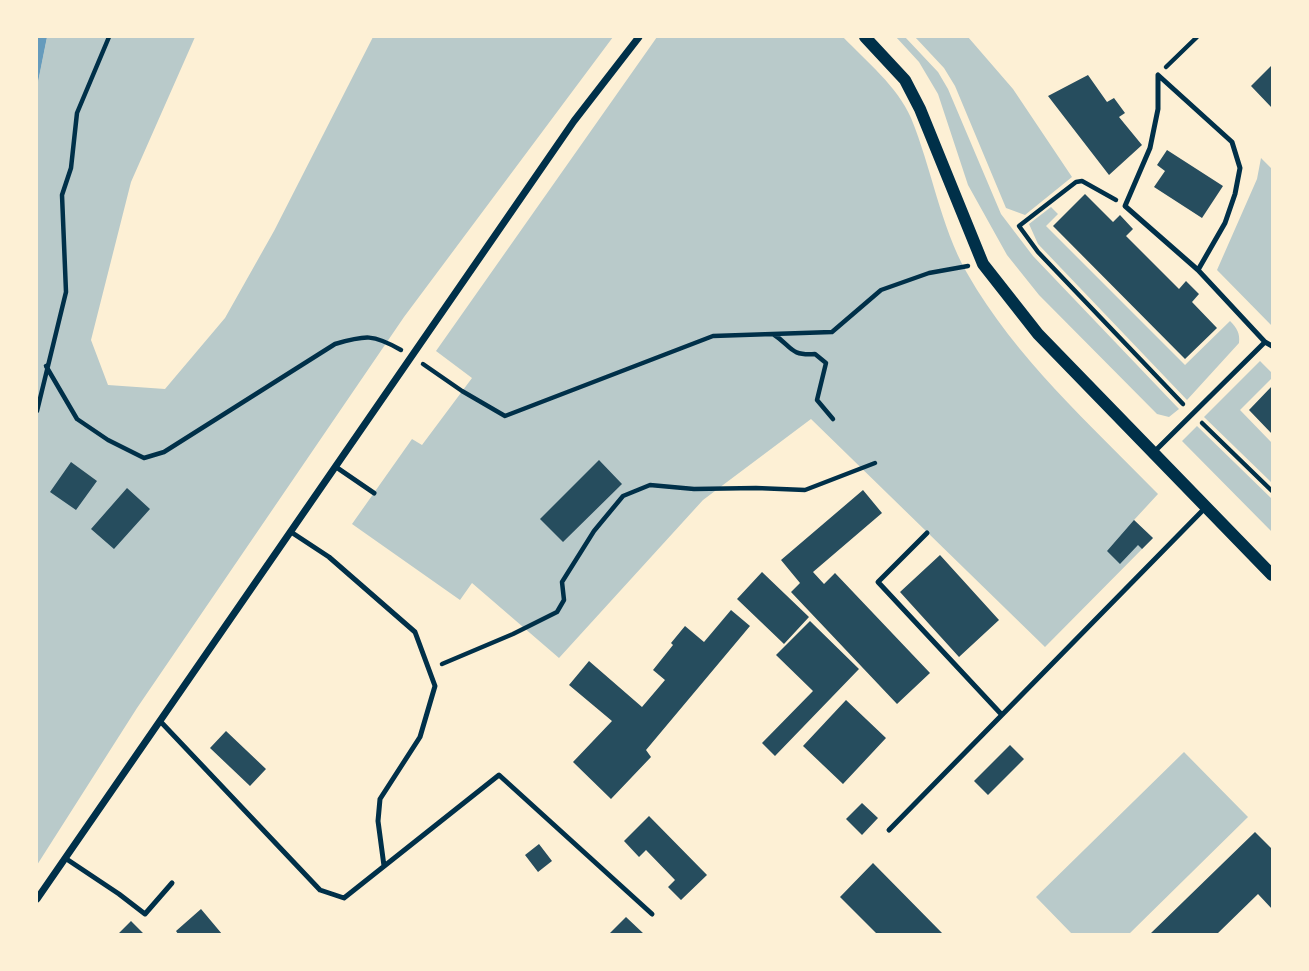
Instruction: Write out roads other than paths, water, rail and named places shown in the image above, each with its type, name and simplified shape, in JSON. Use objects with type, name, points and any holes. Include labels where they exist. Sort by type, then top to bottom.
[{"type":"street","points":[[37,899],[574,121],[639,37]]},
{"type":"street","points":[[865,37],[905,80],[920,109],[983,264],[1038,334],[1272,575]]},
{"type":"lane","points":[[1198,270],[1225,223],[1240,168],[1232,142],[1158,75],[1158,109],[1153,139],[1125,206],[1198,270],[1265,342],[1272,346]]},
{"type":"lane","points":[[1154,452],[1265,342]]},
{"type":"lane","points":[[336,467],[374,493]]},
{"type":"lane","points":[[889,830],[1206,507]]},
{"type":"lane","points":[[291,532],[329,557],[415,632],[435,686],[420,737],[380,799],[378,821],[384,866]]},
{"type":"lane","points":[[927,533],[877,582],[1002,715]]},
{"type":"lane","points":[[160,722],[320,890],[344,898],[499,775],[652,914]]},
{"type":"lane","points":[[65,858],[145,914],[172,883]]},
{"type":"water","points":[[37,37],[47,37],[37,87]]}]
